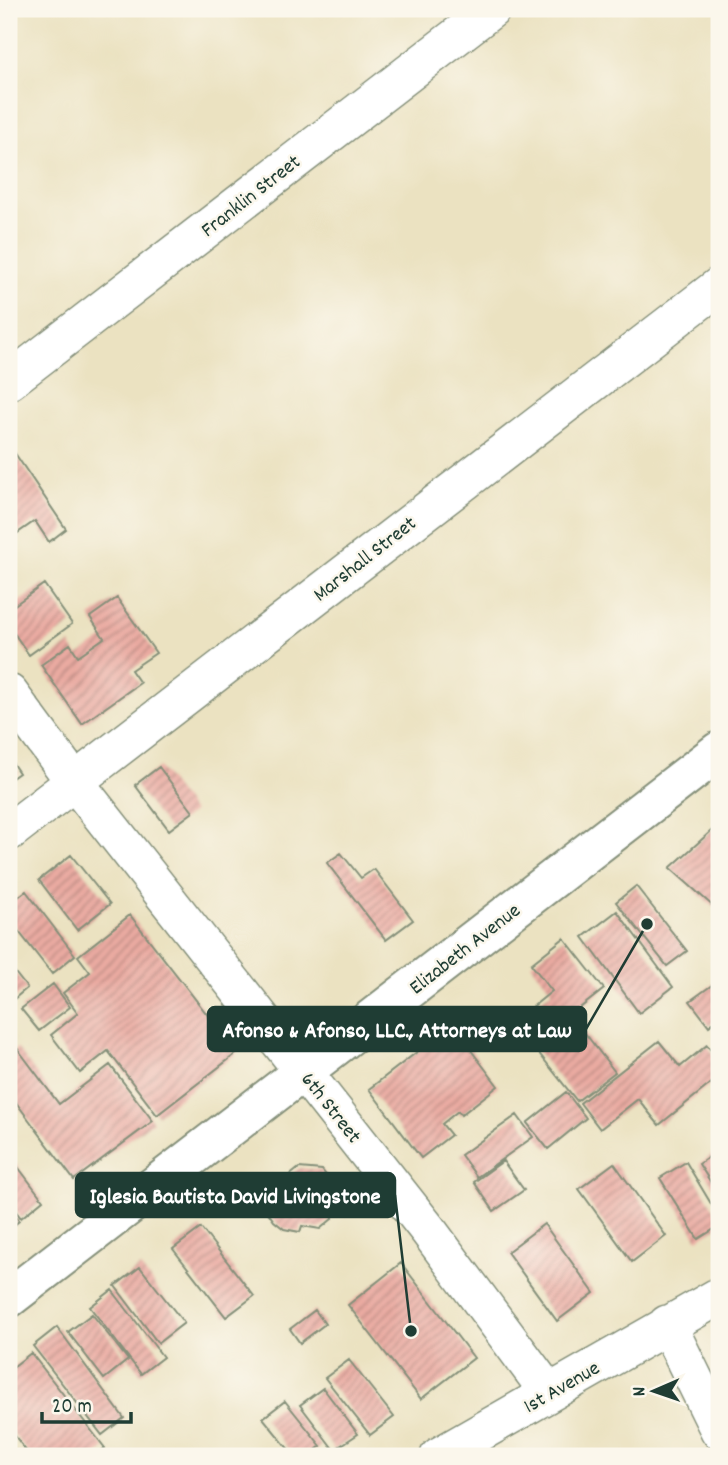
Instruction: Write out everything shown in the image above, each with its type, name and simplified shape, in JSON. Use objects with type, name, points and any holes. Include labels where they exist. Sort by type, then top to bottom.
[{"type":"street","name":"Franklin Street","points":[[9,381],[492,9]]},
{"type":"street","name":"Marshall Street","points":[[9,832],[719,286]]},
{"type":"street","name":"6th Street","points":[[9,693],[74,781],[428,1230],[549,1393]]},
{"type":"street","name":"Elizabeth Avenue","points":[[9,1298],[719,751]]},
{"type":"street","name":"1st Avenue","points":[[439,1456],[719,1296]]},
{"type":"street","points":[[667,1324],[719,1430]]},
{"type":"building","points":[[12,449],[66,529],[49,542],[35,521],[9,539],[9,451]]},
{"type":"building","points":[[44,584],[72,624],[29,655],[9,626],[9,609]]},
{"type":"building","points":[[117,598],[156,653],[131,670],[140,683],[82,724],[41,665],[70,644],[78,656],[104,638],[90,617]]},
{"type":"building","points":[[9,758],[19,773],[9,780]]},
{"type":"building","points":[[159,767],[193,812],[169,830],[135,785]]},
{"type":"building","points":[[719,824],[719,905],[715,908],[670,868]]},
{"type":"building","points":[[341,853],[361,878],[374,869],[413,920],[386,940],[327,863]]},
{"type":"building","points":[[71,855],[110,904],[77,930],[39,880]]},
{"type":"building","points":[[636,886],[687,951],[667,966],[616,902]]},
{"type":"building","points":[[26,891],[75,955],[52,974],[9,919],[9,904]]},
{"type":"building","points":[[617,911],[673,987],[639,1013],[583,937]]},
{"type":"building","points":[[130,915],[237,1053],[157,1115],[108,1051],[80,1073],[51,1035],[78,1013],[63,993],[90,972],[78,956]]},
{"type":"building","points":[[564,938],[604,989],[571,1015],[615,1072],[577,1101],[514,1022],[552,991],[531,964]]},
{"type":"building","points":[[9,965],[27,988],[9,1003]]},
{"type":"building","points":[[719,980],[719,1018],[709,1026],[690,1001]]},
{"type":"building","points":[[53,984],[70,1007],[39,1031],[21,1009]]},
{"type":"building","points":[[452,1025],[498,1086],[461,1115],[458,1111],[442,1124],[451,1135],[421,1158],[369,1089]]},
{"type":"building","points":[[659,1041],[680,1067],[707,1045],[719,1061],[719,1077],[659,1125],[638,1099],[600,1129],[580,1103]]},
{"type":"building","points":[[17,1048],[59,1104],[110,1065],[153,1121],[74,1180],[9,1093],[9,1055]]},
{"type":"building","points":[[566,1092],[586,1118],[548,1149],[527,1123]]},
{"type":"building","points":[[517,1115],[533,1137],[477,1177],[461,1155]]},
{"type":"building","points":[[719,1150],[719,1195],[699,1164]]},
{"type":"building","points":[[9,1155],[43,1200],[21,1218],[9,1202]]},
{"type":"building","points":[[503,1161],[524,1190],[494,1211],[474,1182]]},
{"type":"building","points":[[686,1162],[719,1217],[719,1226],[698,1239],[660,1178]]},
{"type":"building","points":[[614,1163],[666,1236],[632,1262],[579,1189]]},
{"type":"building","points":[[299,1168],[322,1170],[337,1190],[332,1208],[333,1218],[320,1229],[302,1226],[300,1232],[284,1229],[274,1221],[260,1201],[270,1192],[279,1194],[278,1185]]},
{"type":"building","points":[[9,1208],[19,1221],[9,1229]]},
{"type":"building","points":[[544,1224],[594,1293],[557,1321],[507,1252]]},
{"type":"building","points":[[201,1228],[254,1296],[226,1317],[173,1249]]},
{"type":"building","points":[[401,1263],[474,1358],[421,1399],[348,1305]]},
{"type":"building","points":[[140,1267],[184,1323],[158,1343],[115,1286]]},
{"type":"building","points":[[112,1290],[163,1357],[141,1374],[90,1307]]},
{"type":"building","points":[[315,1310],[325,1324],[300,1343],[290,1329]]},
{"type":"building","points":[[92,1314],[128,1360],[104,1379],[68,1332]]},
{"type":"building","points":[[57,1327],[124,1418],[102,1435],[33,1346]]},
{"type":"building","points":[[31,1353],[105,1448],[95,1456],[30,1456],[9,1428],[9,1370]]},
{"type":"building","points":[[349,1360],[394,1417],[370,1435],[325,1378]]},
{"type":"building","points":[[323,1388],[358,1434],[334,1450],[300,1405]]},
{"type":"building","points":[[285,1401],[321,1446],[308,1456],[294,1456],[263,1418]]},
{"type":"place","name":"Afonso & Afonso, LLC., Attorneys at Law","points":[[647,924]]},
{"type":"place","name":"Iglesia Bautista David Livingstone","points":[[411,1331]]}]
